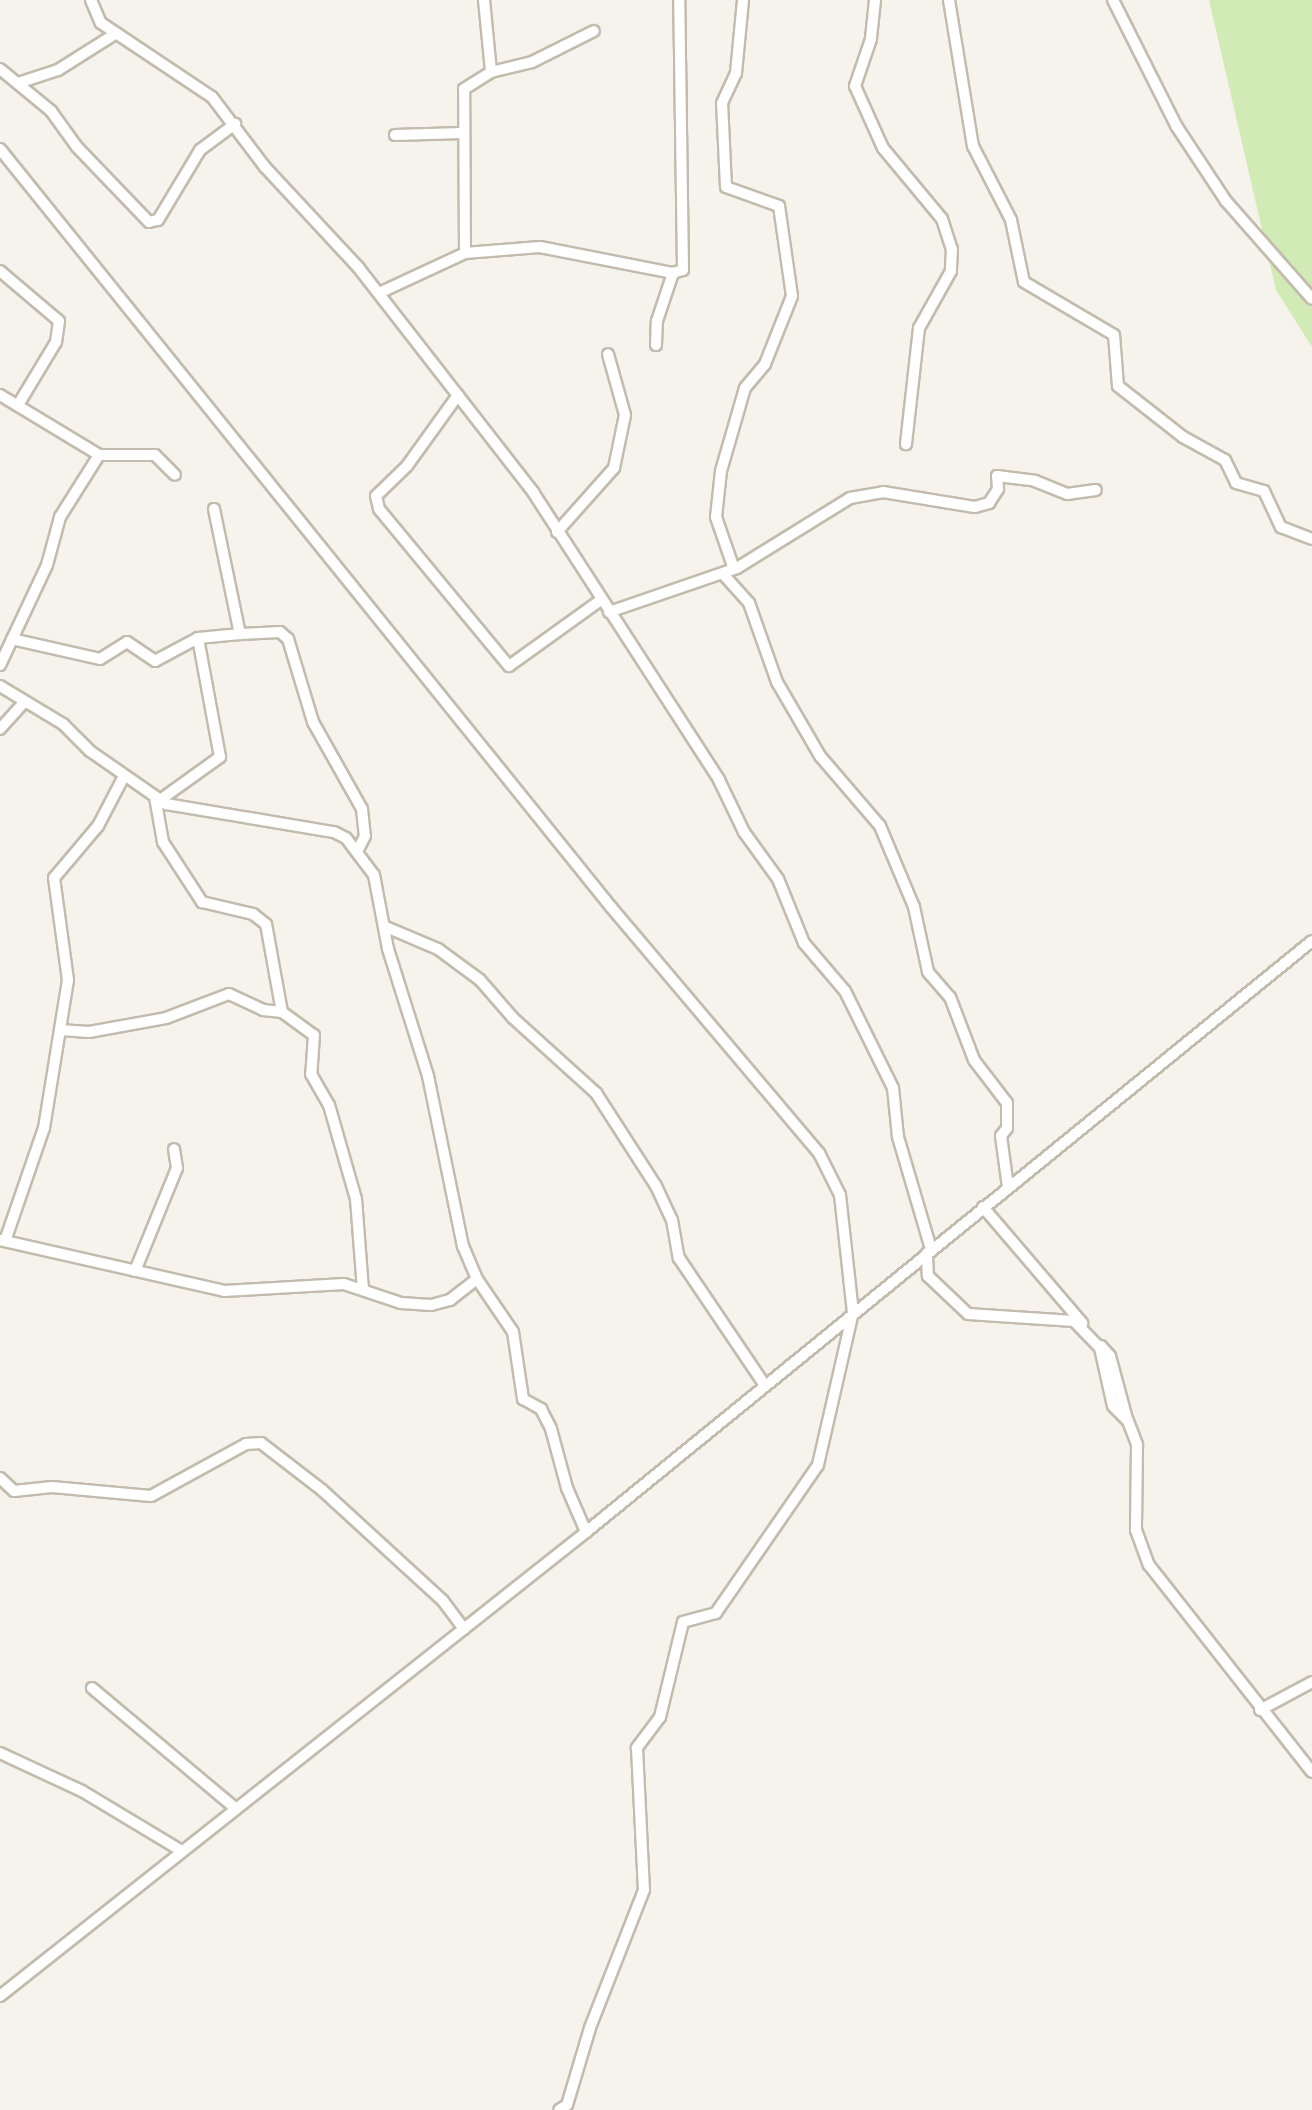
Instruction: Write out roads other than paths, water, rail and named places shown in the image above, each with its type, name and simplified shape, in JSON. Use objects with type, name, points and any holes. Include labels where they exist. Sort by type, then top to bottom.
[{"type":"street","points":[[91,0],[101,23],[212,97],[265,167],[379,293],[518,471],[719,780],[744,832],[786,895],[797,931],[845,991],[886,1069],[898,1137],[929,1251],[928,1276],[968,1314],[1074,1321],[1100,1348],[1113,1406],[1128,1421]]},
{"type":"street","points":[[484,0],[491,72]]},
{"type":"street","points":[[379,293],[465,253],[540,247],[673,273],[683,270],[686,260],[681,242],[679,0]]},
{"type":"street","points":[[734,569],[716,517],[721,471],[746,388],[765,364],[792,296],[779,206],[726,187],[722,103],[738,66],[743,0]]},
{"type":"street","points":[[876,0],[871,39],[855,86],[883,148],[942,219],[953,249],[951,271],[919,328],[906,444]]},
{"type":"street","points":[[949,0],[973,146],[1011,220],[1024,282],[1114,335],[1118,386],[1183,437],[1224,460],[1236,483],[1264,491],[1281,527],[1312,539]]},
{"type":"street","points":[[1113,0],[1177,127],[1226,201],[1312,299]]},
{"type":"street","points":[[465,253],[462,133],[464,89],[491,72],[532,62],[594,31]]},
{"type":"street","points":[[18,83],[58,70],[115,34]]},
{"type":"street","points":[[0,69],[51,111],[77,147],[149,222],[158,220],[200,150],[235,124]]},
{"type":"street","points":[[395,135],[462,133]]},
{"type":"street","points":[[0,149],[611,907],[819,1153],[840,1195],[853,1312],[818,1465],[716,1613],[683,1622],[660,1717],[637,1748],[644,1889],[590,2028],[567,2105],[559,2110]]},
{"type":"street","points":[[0,271],[58,321],[56,342],[18,405]]},
{"type":"street","points":[[656,345],[657,321],[673,273]]},
{"type":"street","points":[[557,533],[614,468],[625,415],[608,354]]},
{"type":"street","points":[[0,395],[99,455],[155,456],[176,475]]},
{"type":"street","points":[[458,395],[407,466],[376,495],[379,509],[509,666],[601,600]]},
{"type":"street","points":[[0,665],[47,565],[60,517],[99,455]]},
{"type":"street","points":[[608,612],[734,569],[850,498],[883,492],[975,507],[989,503],[998,489],[997,476],[1035,481],[1067,494],[1096,490]]},
{"type":"street","points":[[214,509],[240,634]]},
{"type":"street","points":[[723,574],[749,603],[772,672],[820,756],[880,826],[914,907],[928,972],[950,998],[974,1060],[1007,1103],[1007,1128],[1001,1136],[1008,1186]]},
{"type":"street","points":[[12,639],[100,659],[127,642],[155,661],[198,638],[279,632],[288,639],[313,722],[362,809],[365,836],[357,852]]},
{"type":"street","points":[[158,799],[220,757],[198,638]]},
{"type":"street","points":[[0,686],[62,724],[124,776],[158,799],[334,832],[357,852],[380,892],[386,927],[425,1064],[456,1191],[461,1237],[477,1279],[513,1332],[523,1399],[541,1409],[551,1429],[567,1488],[586,1532]]},
{"type":"street","points":[[0,729],[24,702]]},
{"type":"street","points":[[124,776],[98,827],[54,877],[68,968],[60,1030],[38,1155],[3,1240],[223,1292],[268,1292],[318,1283],[363,1290],[401,1303],[431,1305],[450,1300],[477,1279]]},
{"type":"street","points":[[158,799],[163,842],[202,902],[253,914],[266,924],[282,1012]]},
{"type":"street","points":[[386,927],[438,949],[480,980],[513,1018],[596,1093],[656,1186],[672,1220],[679,1258],[764,1384]]},
{"type":"street","points":[[0,1996],[234,1807],[586,1532],[764,1384],[1312,941]]},
{"type":"street","points":[[60,1030],[89,1032],[166,1018],[229,993],[263,1010],[282,1012],[314,1035],[311,1074],[329,1105],[356,1199],[363,1290]]},
{"type":"street","points":[[135,1271],[177,1168],[174,1149]]},
{"type":"street","points":[[984,1207],[1110,1356],[1137,1445],[1139,1543],[1172,1598],[1312,1772]]},
{"type":"street","points":[[0,1478],[14,1491],[52,1487],[152,1496],[247,1444],[261,1443],[322,1490],[443,1601],[464,1629]]},
{"type":"street","points":[[1261,1710],[1312,1682]]},
{"type":"street","points":[[92,1688],[234,1807]]},
{"type":"street","points":[[0,1753],[62,1780],[180,1850]]}]
